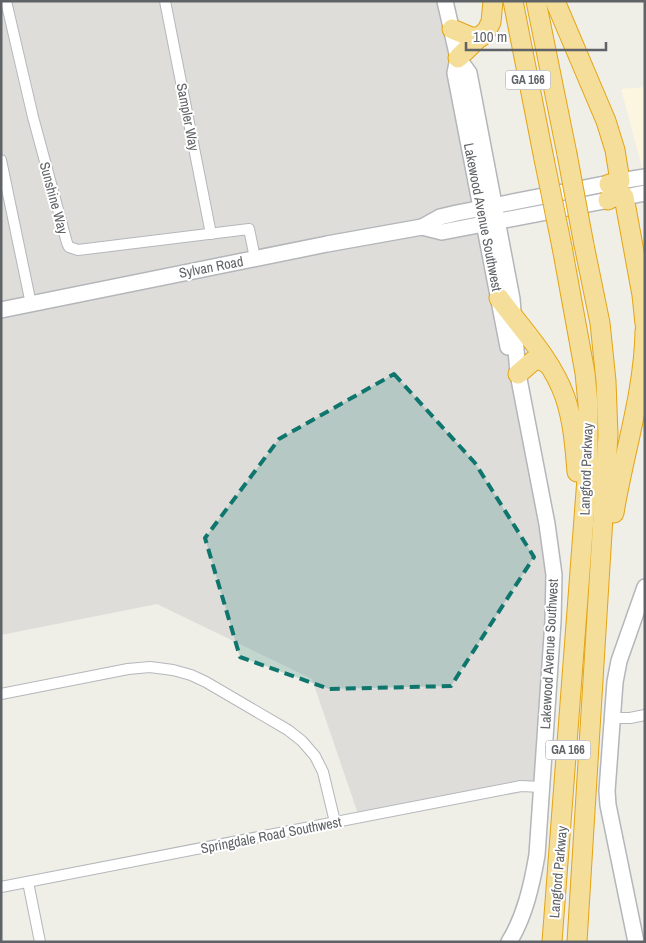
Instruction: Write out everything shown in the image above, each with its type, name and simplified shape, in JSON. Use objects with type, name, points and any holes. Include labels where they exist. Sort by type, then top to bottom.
[{"type":"highway","points":[[458,58],[487,30],[491,22],[494,1]]},
{"type":"highway","name":"Langford Parkway","points":[[513,1],[580,340],[588,404],[588,474],[552,942]]},
{"type":"highway","name":"Langford Parkway","points":[[536,1],[600,323],[606,380],[608,435],[577,942]]},
{"type":"highway","points":[[555,1],[606,121],[615,150],[615,190],[642,295],[645,324]]},
{"type":"highway","points":[[452,29],[470,38],[481,37]]},
{"type":"highway","points":[[499,298],[549,364],[564,396],[574,431],[581,557]]},
{"type":"highway","points":[[598,618],[617,496],[639,394],[645,331]]},
{"type":"highway","points":[[518,374],[533,361],[540,359],[549,364]]},
{"type":"street","name":"Sunshine Way","points":[[6,1],[32,118],[69,247],[78,250],[249,229],[255,258]]},
{"type":"street","name":"Sampler Way","points":[[165,1],[211,234]]},
{"type":"street","name":"Lakewood Avenue Southwest","points":[[445,1],[458,58],[455,74],[488,206],[499,298],[510,359],[518,374]]},
{"type":"street","points":[[1,160],[30,304]]},
{"type":"street","name":"Sylvan Road","points":[[422,227],[442,232],[491,223],[615,190],[645,177]]},
{"type":"street","name":"Sylvan Road","points":[[1,310],[255,258],[422,227],[440,217],[488,206],[615,190],[645,193]]},
{"type":"street","name":"Lakewood Avenue Southwest","points":[[491,223],[512,299],[518,374],[547,524],[554,575],[554,621],[537,855],[531,890],[509,942]]},
{"type":"street","points":[[636,942],[608,805],[607,791],[615,682],[619,661],[645,587]]},
{"type":"street","points":[[1,694],[128,669],[150,667],[191,675],[280,725],[302,741],[315,756],[323,772],[335,822]]},
{"type":"street","points":[[612,718],[630,718],[645,715]]},
{"type":"street","name":"Springdale Road Southwest","points":[[1,887],[521,786],[542,787]]},
{"type":"street","points":[[28,882],[40,942]]},
{"type":"highlighted area","points":[[394,374],[475,463],[534,557],[451,686],[329,689],[240,657],[205,538],[279,439]]},
{"type":"shaded area","points":[[1,1],[453,1],[557,591],[536,781],[358,814],[312,679],[157,604],[1,635]]},
{"type":"shaded area","points":[[645,87],[645,179],[621,89]]}]
